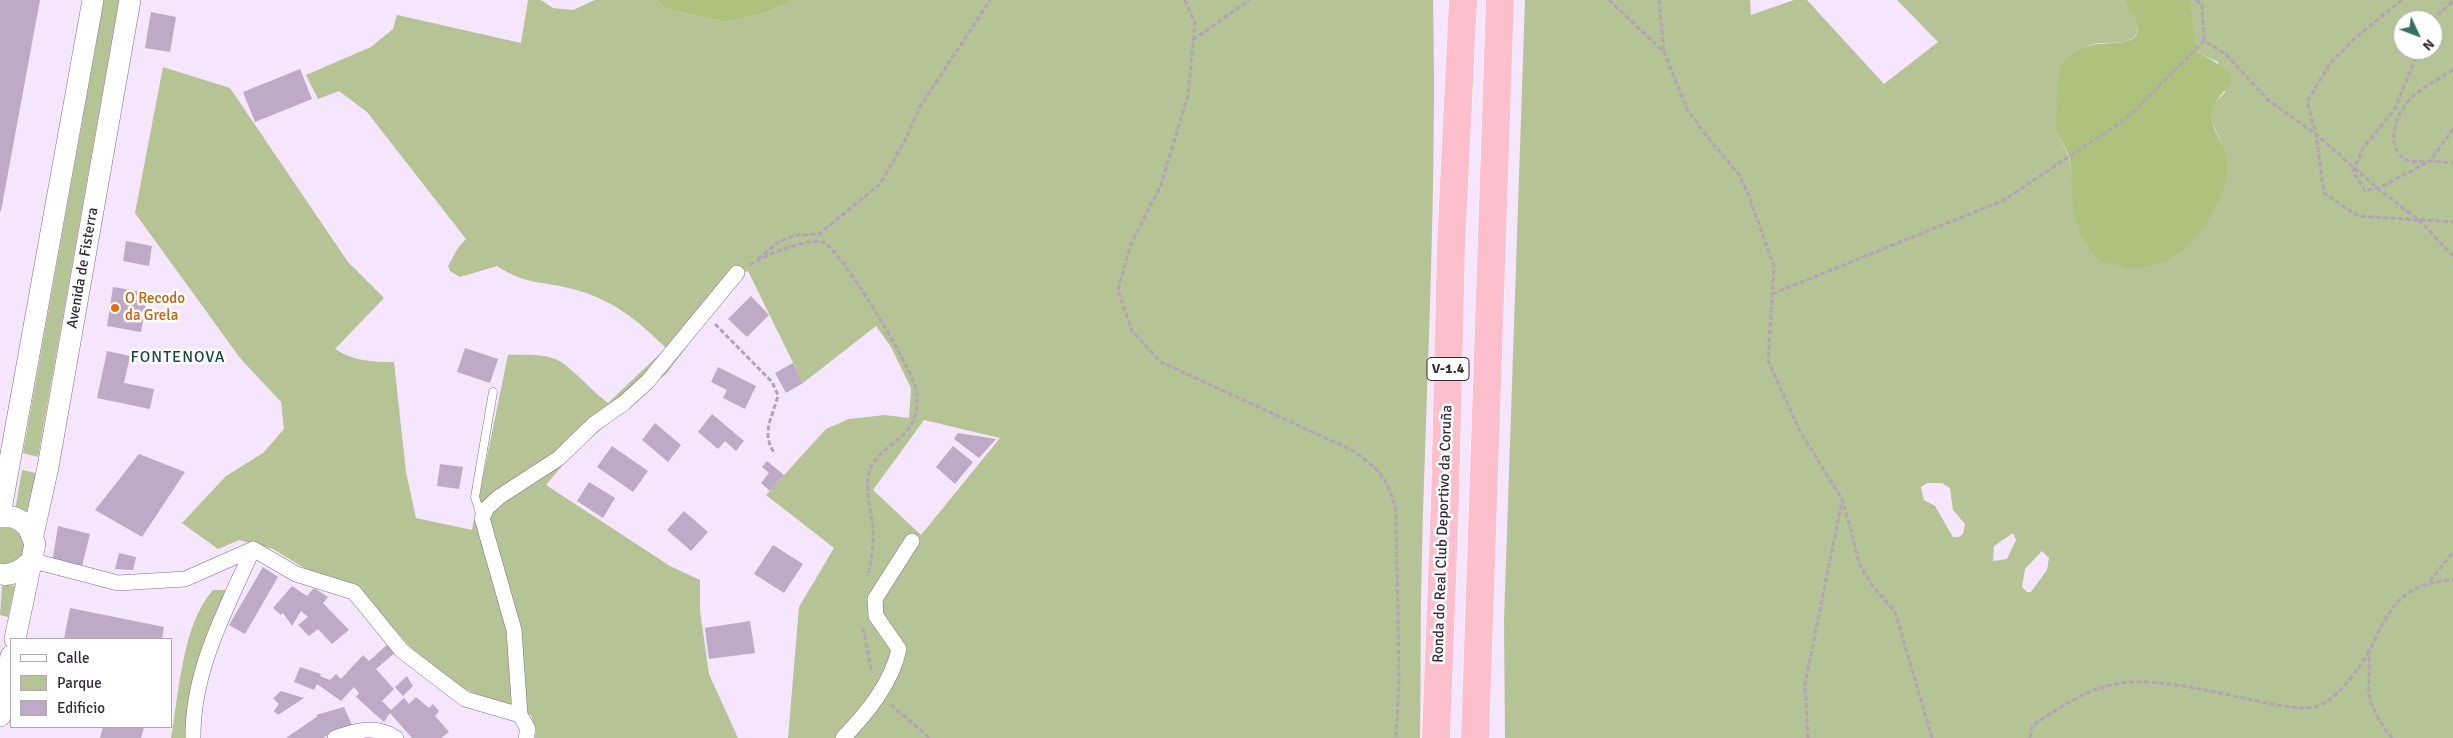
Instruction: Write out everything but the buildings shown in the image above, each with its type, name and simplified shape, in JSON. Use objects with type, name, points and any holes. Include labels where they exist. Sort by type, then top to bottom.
[{"type":"highway","name":"Ronda do Real Club Deportivo da Coruña","points":[[1436,738],[1445,499],[1451,246],[1463,0]]},
{"type":"highway","name":"V-1.4","points":[[1475,738],[1500,0]]},
{"type":"main road","points":[[33,535],[21,521],[13,517],[0,516],[93,0]]},
{"type":"main road","name":"Avenida de Fisterra","points":[[14,638],[35,544],[33,535],[48,467],[130,0]]},
{"type":"main road","points":[[0,574],[14,573],[23,569],[30,561]]},
{"type":"main road","points":[[0,716],[10,661]]},
{"type":"street","points":[[526,738],[528,729],[520,715],[514,630],[482,518],[487,508],[499,497],[559,458],[594,424],[624,403],[648,380],[672,354],[737,273]]},
{"type":"street","points":[[843,738],[858,722],[896,666],[899,649],[876,616],[875,599],[912,541]]},
{"type":"street","points":[[253,549],[296,574],[354,592],[402,652],[465,699],[520,715]]},
{"type":"street","points":[[30,561],[118,583],[185,579],[253,549]]},
{"type":"street","points":[[193,738],[193,713],[211,643],[253,549]]},
{"type":"street","points":[[335,738],[357,730],[385,731],[396,738]]},
{"type":"lane","points":[[482,518],[475,498],[493,392]]},
{"type":"path","points":[[737,273],[780,241],[796,235],[819,234],[880,184],[905,140],[920,107],[990,0]]},
{"type":"path","points":[[1186,0],[1195,24],[1188,95],[1161,184],[1130,246],[1118,290],[1132,331],[1161,362],[1354,452],[1375,468],[1390,487],[1396,512],[1399,681],[1396,738]]},
{"type":"path","points":[[1193,40],[1249,0]]},
{"type":"path","points":[[1609,0],[1664,52]]},
{"type":"path","points":[[1658,0],[1664,52],[1687,109],[1739,175],[1748,194],[1774,267],[1768,361],[1800,431],[1843,500],[1860,566],[1872,585],[1895,612],[1932,738]]},
{"type":"path","points":[[1772,294],[2004,200],[2127,118],[2204,41],[2202,5],[2196,0]]},
{"type":"path","points":[[2402,0],[2354,39],[2329,65],[2307,102],[2316,134],[2324,193],[2358,216],[2453,222]]},
{"type":"path","points":[[2443,10],[2453,1]]},
{"type":"path","points":[[2204,41],[2226,54],[2268,100],[2316,134],[2377,188],[2420,221],[2453,256]]},
{"type":"path","points":[[2415,60],[2394,110],[2363,148],[2353,171],[2365,191],[2377,188],[2430,161],[2453,129]]},
{"type":"path","points":[[2453,70],[2412,96],[2397,120],[2393,139],[2399,155],[2408,162],[2453,163]]},
{"type":"path","points":[[755,261],[812,240],[825,243],[844,266],[894,340],[917,392],[915,422],[899,439],[878,456],[868,478],[873,535],[866,583]]},
{"type":"path","points":[[704,313],[772,382],[778,395],[768,424],[766,437],[775,454]]},
{"type":"path","points":[[1808,738],[1805,684],[1843,500]]},
{"type":"path","points":[[2430,582],[2453,552]]},
{"type":"path","points":[[2030,738],[2032,726],[2072,699],[2097,688],[2141,682],[2208,691],[2284,706],[2317,706],[2341,690],[2360,667],[2387,617],[2404,594],[2430,582],[2453,580]]},
{"type":"path","points":[[861,619],[877,694],[930,738]]},
{"type":"path","points":[[2368,654],[2370,662],[2368,693],[2382,726],[2392,738]]},
{"type":"green space","points":[[104,0],[119,0],[38,457],[23,453]]},
{"type":"green space","points":[[528,0],[541,0],[553,8],[573,10],[595,0],[656,0],[666,9],[725,22],[766,13],[794,0],[1433,0],[1433,207],[1421,575],[1420,738],[788,738],[799,607],[834,548],[766,495],[826,429],[849,419],[885,415],[909,418],[911,388],[891,347],[876,326],[803,383],[748,271],[743,273],[666,374],[571,455],[546,485],[670,566],[700,580],[700,611],[709,674],[738,738],[535,738],[536,731],[531,715],[509,708],[455,685],[409,646],[362,592],[304,568],[273,549],[239,540],[218,549],[182,523],[226,476],[263,453],[284,429],[281,402],[240,358],[135,213],[163,67],[230,88],[348,262],[384,298],[335,349],[363,360],[394,362],[406,472],[416,518],[472,530],[508,355],[535,355],[555,359],[567,366],[608,403],[666,348],[624,312],[588,294],[562,286],[525,280],[497,266],[460,277],[450,271],[448,266],[458,248],[466,239],[367,112],[339,91],[318,99],[306,75],[371,47],[393,29],[397,15],[521,43]],"holes":[[[924,420],[1000,438],[921,535],[873,490]]]},
{"type":"green space","points":[[656,0],[794,0],[766,13],[725,22],[666,9]]},
{"type":"green space","points":[[1525,0],[1750,0],[1751,15],[1794,0],[1807,0],[1884,84],[1938,42],[1897,0],[2124,0],[2137,23],[2137,34],[2127,41],[2094,44],[2081,50],[2061,66],[2055,131],[2067,151],[2070,161],[2073,180],[2074,213],[2212,214],[2223,189],[2226,162],[2222,144],[2212,121],[2211,112],[2213,105],[2225,92],[2218,62],[2197,52],[2191,5],[2188,0],[2453,0],[2453,738],[1505,738],[1504,621]],"holes":[[[1927,483],[1942,483],[1950,488],[1953,510],[1965,524],[1963,534],[1959,537],[1953,537],[1935,506],[1924,500],[1921,487]],[[2013,533],[2016,540],[2007,559],[1993,561],[1994,546]],[[2042,551],[2049,558],[2047,570],[2031,592],[2027,592],[2022,587],[2025,569]]]},
{"type":"green space","points":[[2124,0],[2188,0],[2191,4],[2197,52],[2217,63],[2227,72],[2231,79],[2213,108],[2213,125],[2227,158],[2224,187],[2218,202],[2200,232],[2189,244],[2166,261],[2140,268],[2125,267],[2099,261],[2084,238],[2074,213],[2072,171],[2068,153],[2055,131],[2059,77],[2063,62],[2075,52],[2084,48],[2098,44],[2128,41],[2137,34],[2137,23]]},
{"type":"green space","points":[[22,470],[36,473],[29,512],[15,511]]},
{"type":"green space","points":[[8,524],[25,535],[24,555],[14,564],[0,565],[0,525]]},
{"type":"green space","points":[[2,586],[15,586],[8,617],[0,615]]},
{"type":"green space","points":[[213,590],[227,590],[194,684],[186,738],[171,738],[183,660],[188,640],[194,622]]},
{"type":"place","name":"O Recodo da Grela","points":[[115,308]]},
{"type":"district","name":"FONTENOVA","points":[[178,358]]}]
